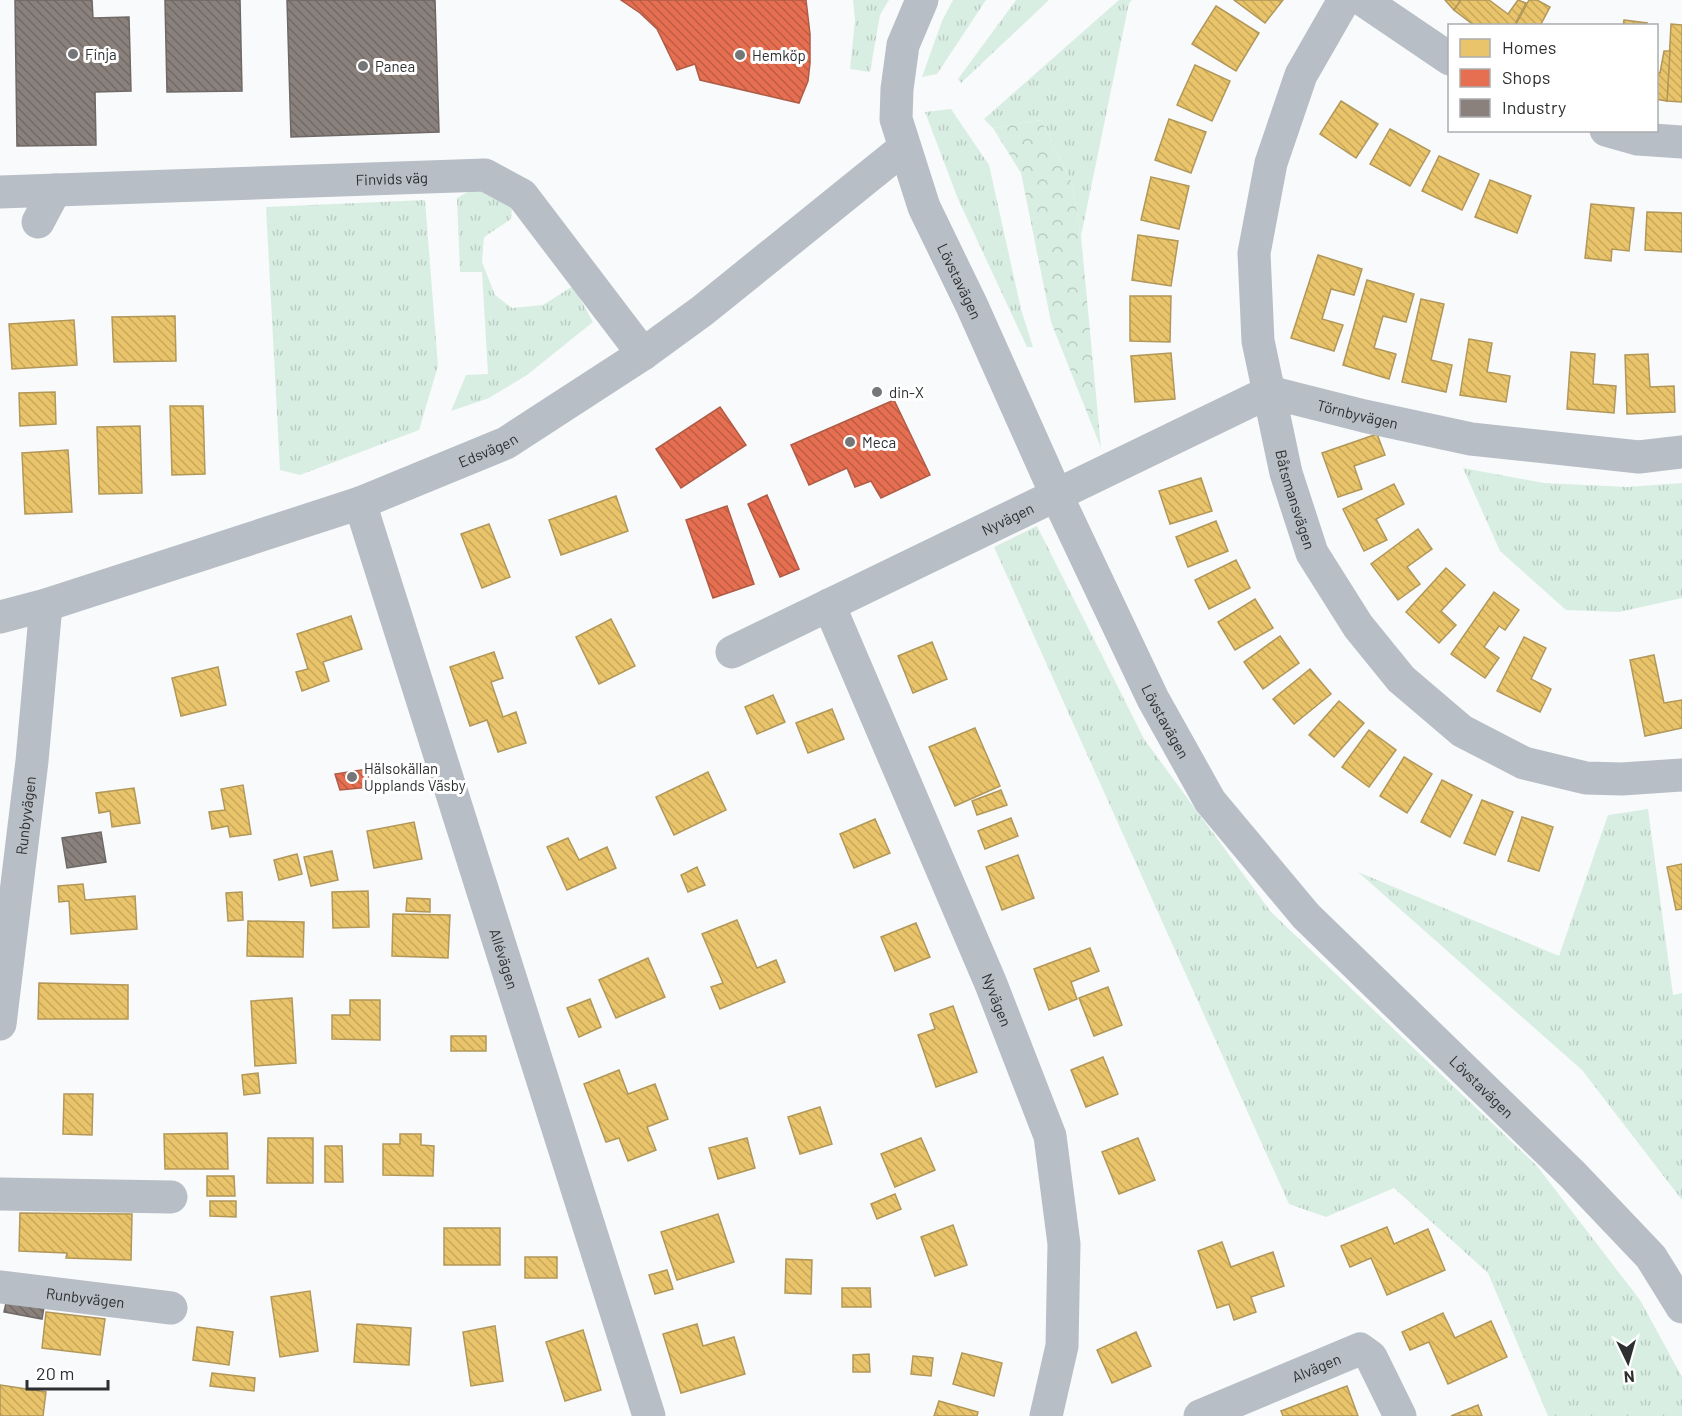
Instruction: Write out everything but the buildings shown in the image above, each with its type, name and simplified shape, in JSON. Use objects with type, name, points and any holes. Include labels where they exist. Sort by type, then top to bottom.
[{"type":"street","name":"Lövstavägen","points":[[922,0],[903,45],[897,89],[896,119],[924,207],[1153,699],[1210,801],[1306,916],[1573,1176],[1651,1257],[1682,1307]]},
{"type":"street","name":"Båtsmansvägen","points":[[1344,0],[1301,75],[1271,163],[1254,254],[1258,341],[1286,473],[1312,553],[1358,626],[1401,679],[1462,730],[1524,764],[1586,778],[1622,779],[1682,775]]},
{"type":"street","points":[[1363,0],[1448,58]]},
{"type":"street","points":[[1613,132],[1638,139],[1682,142]]},
{"type":"street","name":"Edsvägen","points":[[0,617],[46,605],[360,503],[506,443],[643,354],[702,311],[904,148]]},
{"type":"street","name":"Finvids väg","points":[[0,192],[485,175],[522,195],[643,354]]},
{"type":"street","points":[[38,222],[54,190]]},
{"type":"street","name":"Törnbyvägen","points":[[1269,392],[1471,440],[1639,457],[1682,452]]},
{"type":"street","points":[[1056,494],[1088,481],[1269,392]]},
{"type":"street","name":"Nyvägen","points":[[732,652],[1056,494]]},
{"type":"street","name":"Allévägen","points":[[360,503],[648,1416]]},
{"type":"street","name":"Runbyvägen","points":[[0,1024],[32,761],[46,605]]},
{"type":"street","name":"Nyvägen","points":[[829,605],[991,984],[1050,1136],[1064,1244],[1062,1346],[1046,1416]]},
{"type":"street","points":[[0,1194],[171,1197]]},
{"type":"street","name":"Runbyvägen","points":[[0,1287],[171,1308]]},
{"type":"street","name":"Alvägen","points":[[1200,1416],[1360,1349],[1371,1357],[1400,1416]]},
{"type":"green space","points":[[853,0],[889,0],[880,15],[870,72],[850,69],[855,20]]},
{"type":"green space","points":[[953,0],[986,0],[937,74],[922,77],[942,21]]},
{"type":"green space","points":[[1016,0],[1049,0],[961,83],[958,79]]},
{"type":"green space","points":[[1119,0],[1132,0],[1129,3],[1081,236],[1072,183],[1041,120],[993,128],[984,119]]},
{"type":"green space","points":[[951,109],[989,165],[1021,309],[1033,347],[1027,347],[958,199],[925,112]]},
{"type":"green space","points":[[1041,120],[1072,183],[1081,236],[1101,448],[1051,322],[1021,173],[993,128]]},
{"type":"green space","points":[[475,188],[512,207],[511,219],[484,237],[482,262],[495,295],[512,308],[543,305],[573,286],[593,322],[527,375],[489,398],[451,411],[466,375],[488,374],[482,272],[460,272],[457,198]]},
{"type":"green space","points":[[425,200],[438,366],[419,430],[300,475],[280,470],[266,207]]},
{"type":"green space","points":[[1463,468],[1544,483],[1628,487],[1682,483],[1682,598],[1619,612],[1566,610],[1500,551]]},
{"type":"green space","points":[[1037,526],[1144,739],[1271,912],[1537,1166],[1640,1300],[1682,1377],[1682,1416],[1548,1416],[1488,1273],[1394,1188],[1326,1217],[1289,1204],[994,547]]},
{"type":"green space","points":[[1648,809],[1673,995],[1682,993],[1682,1200],[1582,1070],[1358,872],[1559,956],[1608,815]]},
{"type":"place","name":"Finja","points":[[73,54]]},
{"type":"place","name":"Hemköp","points":[[740,55]]},
{"type":"place","name":"Panea","points":[[363,66]]},
{"type":"place","name":"din-X","points":[[877,392]]},
{"type":"place","name":"Meca","points":[[850,442]]},
{"type":"place","name":"Hälsokällan Upplands Väsby","points":[[352,777]]}]
